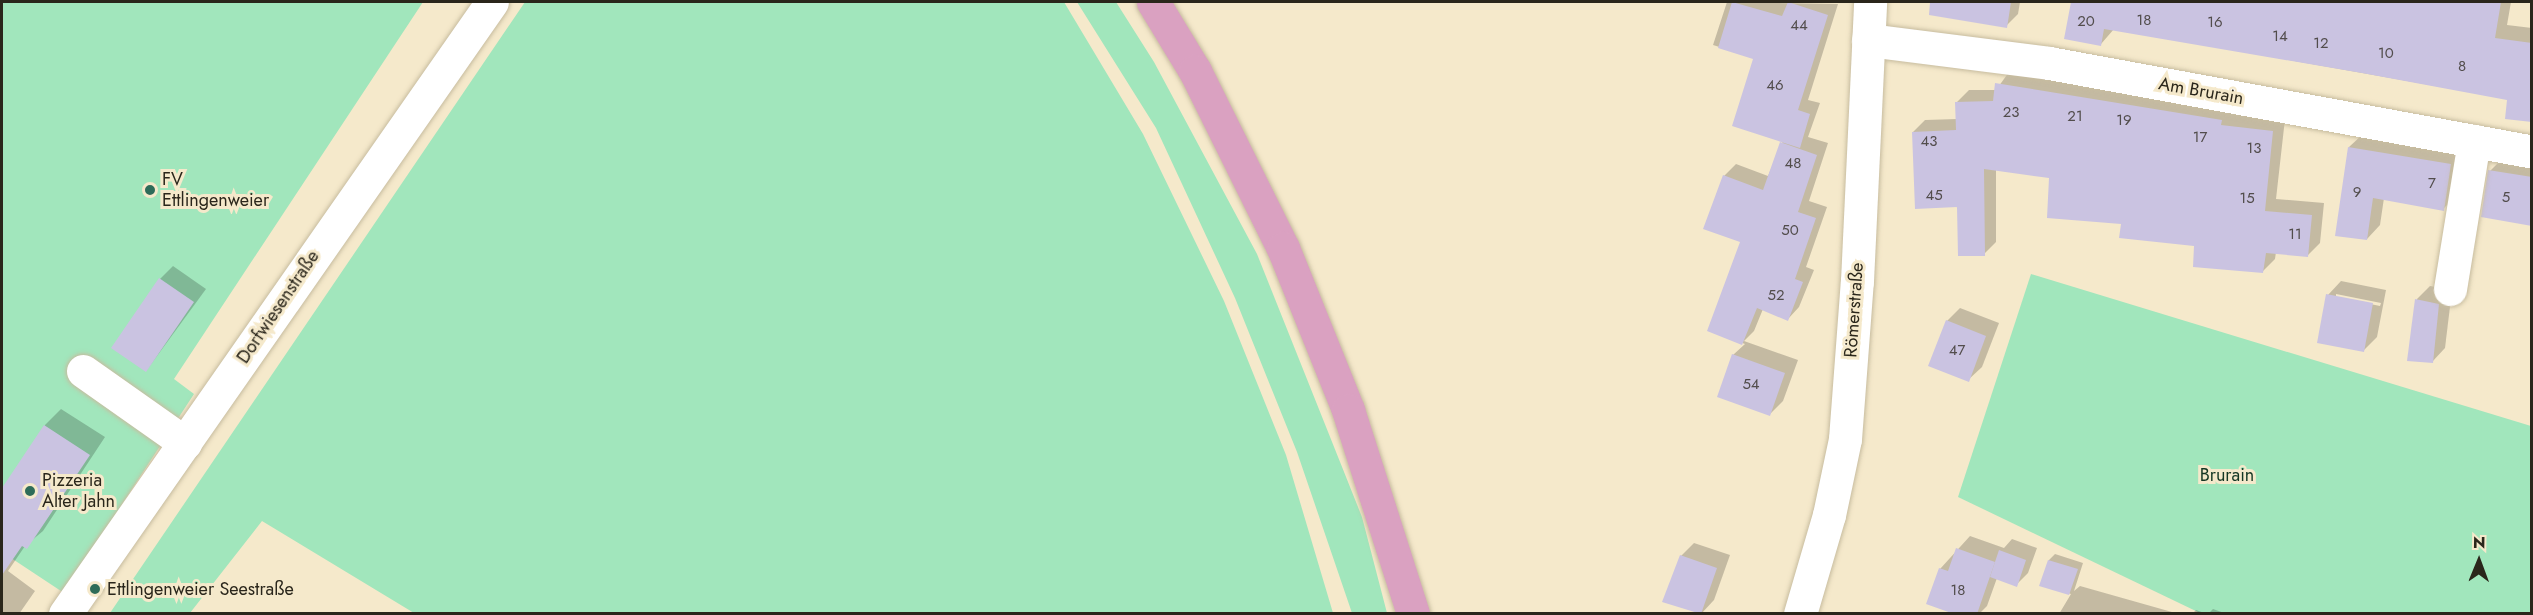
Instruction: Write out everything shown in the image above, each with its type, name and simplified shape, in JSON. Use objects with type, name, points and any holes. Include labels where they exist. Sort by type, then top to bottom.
[{"type":"main road","points":[[1154,2],[1195,71],[1283,248],[1348,410],[1409,594]]},
{"type":"street","name":"Dorfwiesenstraße","points":[[65,614],[492,2]]},
{"type":"street","name":"Römerstraße","points":[[1800,614],[1829,515],[1845,439],[1870,2]]},
{"type":"street","name":"Am Brurain","points":[[1868,40],[2049,63],[2532,152]]},
{"type":"street","points":[[2450,289],[2474,141]]},
{"type":"street","points":[[83,371],[185,443]]},
{"type":"green space","name":"FV Ettlingenweier","points":[[2,2],[423,2],[174,379],[194,394],[64,593],[2,552]]},
{"type":"green space","points":[[525,2],[1064,2],[1143,134],[1224,301],[1286,455],[1333,613],[414,613],[262,521],[190,613],[110,613]]},
{"type":"green space","points":[[1077,2],[1116,2],[1154,62],[1257,254],[1362,517],[1387,613],[1352,613],[1297,452],[1235,298],[1156,128]]},
{"type":"green space","name":"Brurain","points":[[2031,274],[2531,426],[2531,613],[2200,613],[1958,497]]},
{"type":"building","points":[[1732,2],[1782,16],[1788,2],[1828,15],[1798,110],[1810,114],[1800,148],[1732,126],[1753,59],[1718,48]]},
{"type":"building","points":[[1930,2],[2011,2],[2007,28],[1929,15]]},
{"type":"building","points":[[2071,2],[2501,2],[2495,38],[2532,43],[2532,122],[2505,119],[2507,100],[2362,73],[2104,29],[2101,46],[2064,39]]},
{"type":"building","points":[[1995,83],[2222,120],[2221,125],[2273,131],[2265,211],[2312,215],[2308,257],[2266,253],[2263,273],[2193,267],[2194,246],[2119,238],[2121,224],[2047,218],[2049,178],[1984,169],[1985,256],[1958,256],[1957,207],[1915,209],[1912,132],[1956,130],[1955,102],[1993,101]]},
{"type":"building","points":[[1780,142],[1817,155],[1798,212],[1816,218],[1795,279],[1803,282],[1788,321],[1757,308],[1742,345],[1707,331],[1740,242],[1703,229],[1723,175],[1763,190]]},
{"type":"building","points":[[2348,147],[2451,164],[2444,211],[2373,198],[2367,240],[2335,236]]},
{"type":"building","points":[[2488,170],[2532,177],[2532,226],[2481,217]]},
{"type":"building","points":[[159,278],[194,302],[146,372],[111,348]]},
{"type":"building","points":[[2326,294],[2373,303],[2364,352],[2317,343]]},
{"type":"building","points":[[2415,299],[2439,304],[2433,363],[2407,361]]},
{"type":"building","points":[[1946,320],[1986,336],[1969,382],[1928,366]]},
{"type":"building","points":[[1732,354],[1785,373],[1770,416],[1717,397]]},
{"type":"building","points":[[44,425],[90,455],[27,549],[22,546],[2,575],[2,488]]},
{"type":"building","points":[[1956,548],[1995,562],[1977,614],[1954,614],[1926,604],[1939,568],[1948,571]]},
{"type":"building","points":[[1999,550],[2026,560],[2017,587],[1990,577]]},
{"type":"building","points":[[1680,555],[1717,568],[1701,614],[1662,602]]},
{"type":"building","points":[[2048,560],[2078,569],[2069,595],[2039,586]]},
{"type":"place","name":"FV Ettlingenweier","points":[[150,190]]},
{"type":"place","name":"Pizzeria Alter Jahn","points":[[30,491]]},
{"type":"place","name":"Ettlingenweier Seestraße","points":[[95,589]]}]
